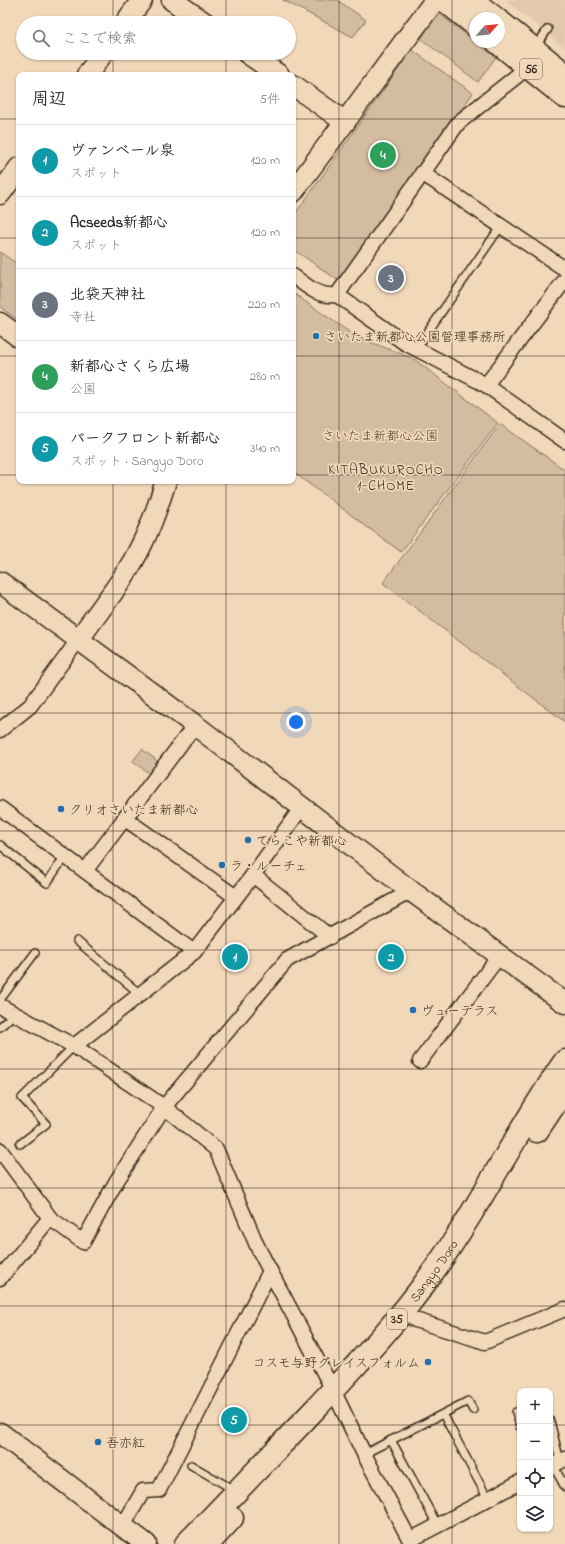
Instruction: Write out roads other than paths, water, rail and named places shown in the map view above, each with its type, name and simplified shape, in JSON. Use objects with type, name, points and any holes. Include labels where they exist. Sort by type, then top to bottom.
[{"type":"main road","points":[[444,0],[469,20]]},
{"type":"main road","points":[[472,0],[487,12]]},
{"type":"main road","name":"56","points":[[505,28],[565,97]]},
{"type":"main road","name":"56","points":[[505,46],[531,58],[561,68]]},
{"type":"main road","name":"Sangyo Doro","points":[[208,1544],[336,1396],[430,1277],[457,1237],[526,1121],[565,1061]]},
{"type":"main road","name":"Sangyo Doro","points":[[186,1544],[236,1492],[415,1320],[443,1283],[468,1245],[565,1088]]},
{"type":"street","points":[[130,16],[142,0]]},
{"type":"street","points":[[172,0],[195,16]]},
{"type":"street","points":[[296,188],[435,0]]},
{"type":"street","points":[[337,295],[458,123],[531,58]]},
{"type":"street","points":[[89,72],[98,60]]},
{"type":"street","points":[[258,60],[275,72]]},
{"type":"street","points":[[296,87],[345,122]]},
{"type":"street","points":[[0,194],[16,172]]},
{"type":"street","points":[[422,173],[565,269]]},
{"type":"street","points":[[296,278],[313,291],[326,296],[337,295],[405,344],[486,385],[565,441]]},
{"type":"street","points":[[486,385],[565,280]]},
{"type":"street","points":[[0,323],[16,335]]},
{"type":"street","points":[[0,730],[30,706],[124,574],[142,546],[165,484]]},
{"type":"street","points":[[0,582],[79,639],[411,890],[565,1003]]},
{"type":"street","points":[[85,871],[194,725]]},
{"type":"street","points":[[74,1046],[194,952],[253,875],[302,807]]},
{"type":"street","points":[[0,808],[194,952]]},
{"type":"street","points":[[124,818],[236,897]]},
{"type":"street","points":[[253,875],[330,937]]},
{"type":"street","points":[[0,1150],[50,1218],[83,1242],[116,1182],[164,1107],[287,960],[411,890]]},
{"type":"street","points":[[420,1061],[500,955]]},
{"type":"street","points":[[0,1006],[74,1046],[164,1107],[216,1149],[258,1248],[411,1542],[517,1484]]},
{"type":"street","points":[[0,1278],[50,1218]]},
{"type":"street","points":[[125,1535],[143,1491],[159,1490],[270,1271]]},
{"type":"street","points":[[415,1320],[485,1342],[564,1315]]},
{"type":"street","points":[[0,1433],[125,1535]]},
{"type":"street","points":[[0,1449],[125,1535],[146,1544]]},
{"type":"lane","points":[[531,58],[548,29]]},
{"type":"lane","points":[[416,349],[500,226]]},
{"type":"lane","points":[[0,845],[47,883],[65,856]]},
{"type":"lane","points":[[77,941],[140,994]]},
{"type":"lane","points":[[0,1000],[35,953]]},
{"type":"lane","points":[[0,1027],[14,1014]]},
{"type":"lane","points":[[20,1144],[46,1124],[22,1098],[74,1046]]},
{"type":"lane","points":[[364,1454],[468,1401],[473,1410]]},
{"type":"lane","points":[[516,1412],[519,1424]]},
{"type":"lane","points":[[443,1414],[488,1499]]},
{"type":"lane","points":[[550,1424],[557,1463],[565,1487]]},
{"type":"lane","points":[[391,1440],[438,1526]]},
{"type":"lane","points":[[191,1464],[236,1492]]},
{"type":"place","name":"新都心さくら広場","points":[[383,155]]},
{"type":"place","name":"北袋天神社","points":[[391,278]]},
{"type":"place","name":"さいたま新都心公園管理事務所","points":[[316,336]]},
{"type":"place","name":"クリオさいたま新都心","points":[[61,809]]},
{"type":"place","name":"てらこや新都心","points":[[248,840]]},
{"type":"place","name":"ラ・ルーチェ","points":[[222,865]]},
{"type":"place","name":"ヴァンベール泉","points":[[235,957]]},
{"type":"place","name":"Acseeds新都心","points":[[391,957]]},
{"type":"place","name":"ヴューテラス","points":[[413,1010]]},
{"type":"place","name":"コスモ与野グレイスフォルム","points":[[428,1362]]},
{"type":"place","name":"パークフロント新都心","points":[[234,1420]]},
{"type":"place","name":"吾亦紅","points":[[98,1442]]},
{"type":"district","name":"KITABUKUROCHO 1-CHOME","points":[[386,478]]},
{"type":"park label","name":"さいたま新都心公園","points":[[380,435]]}]
